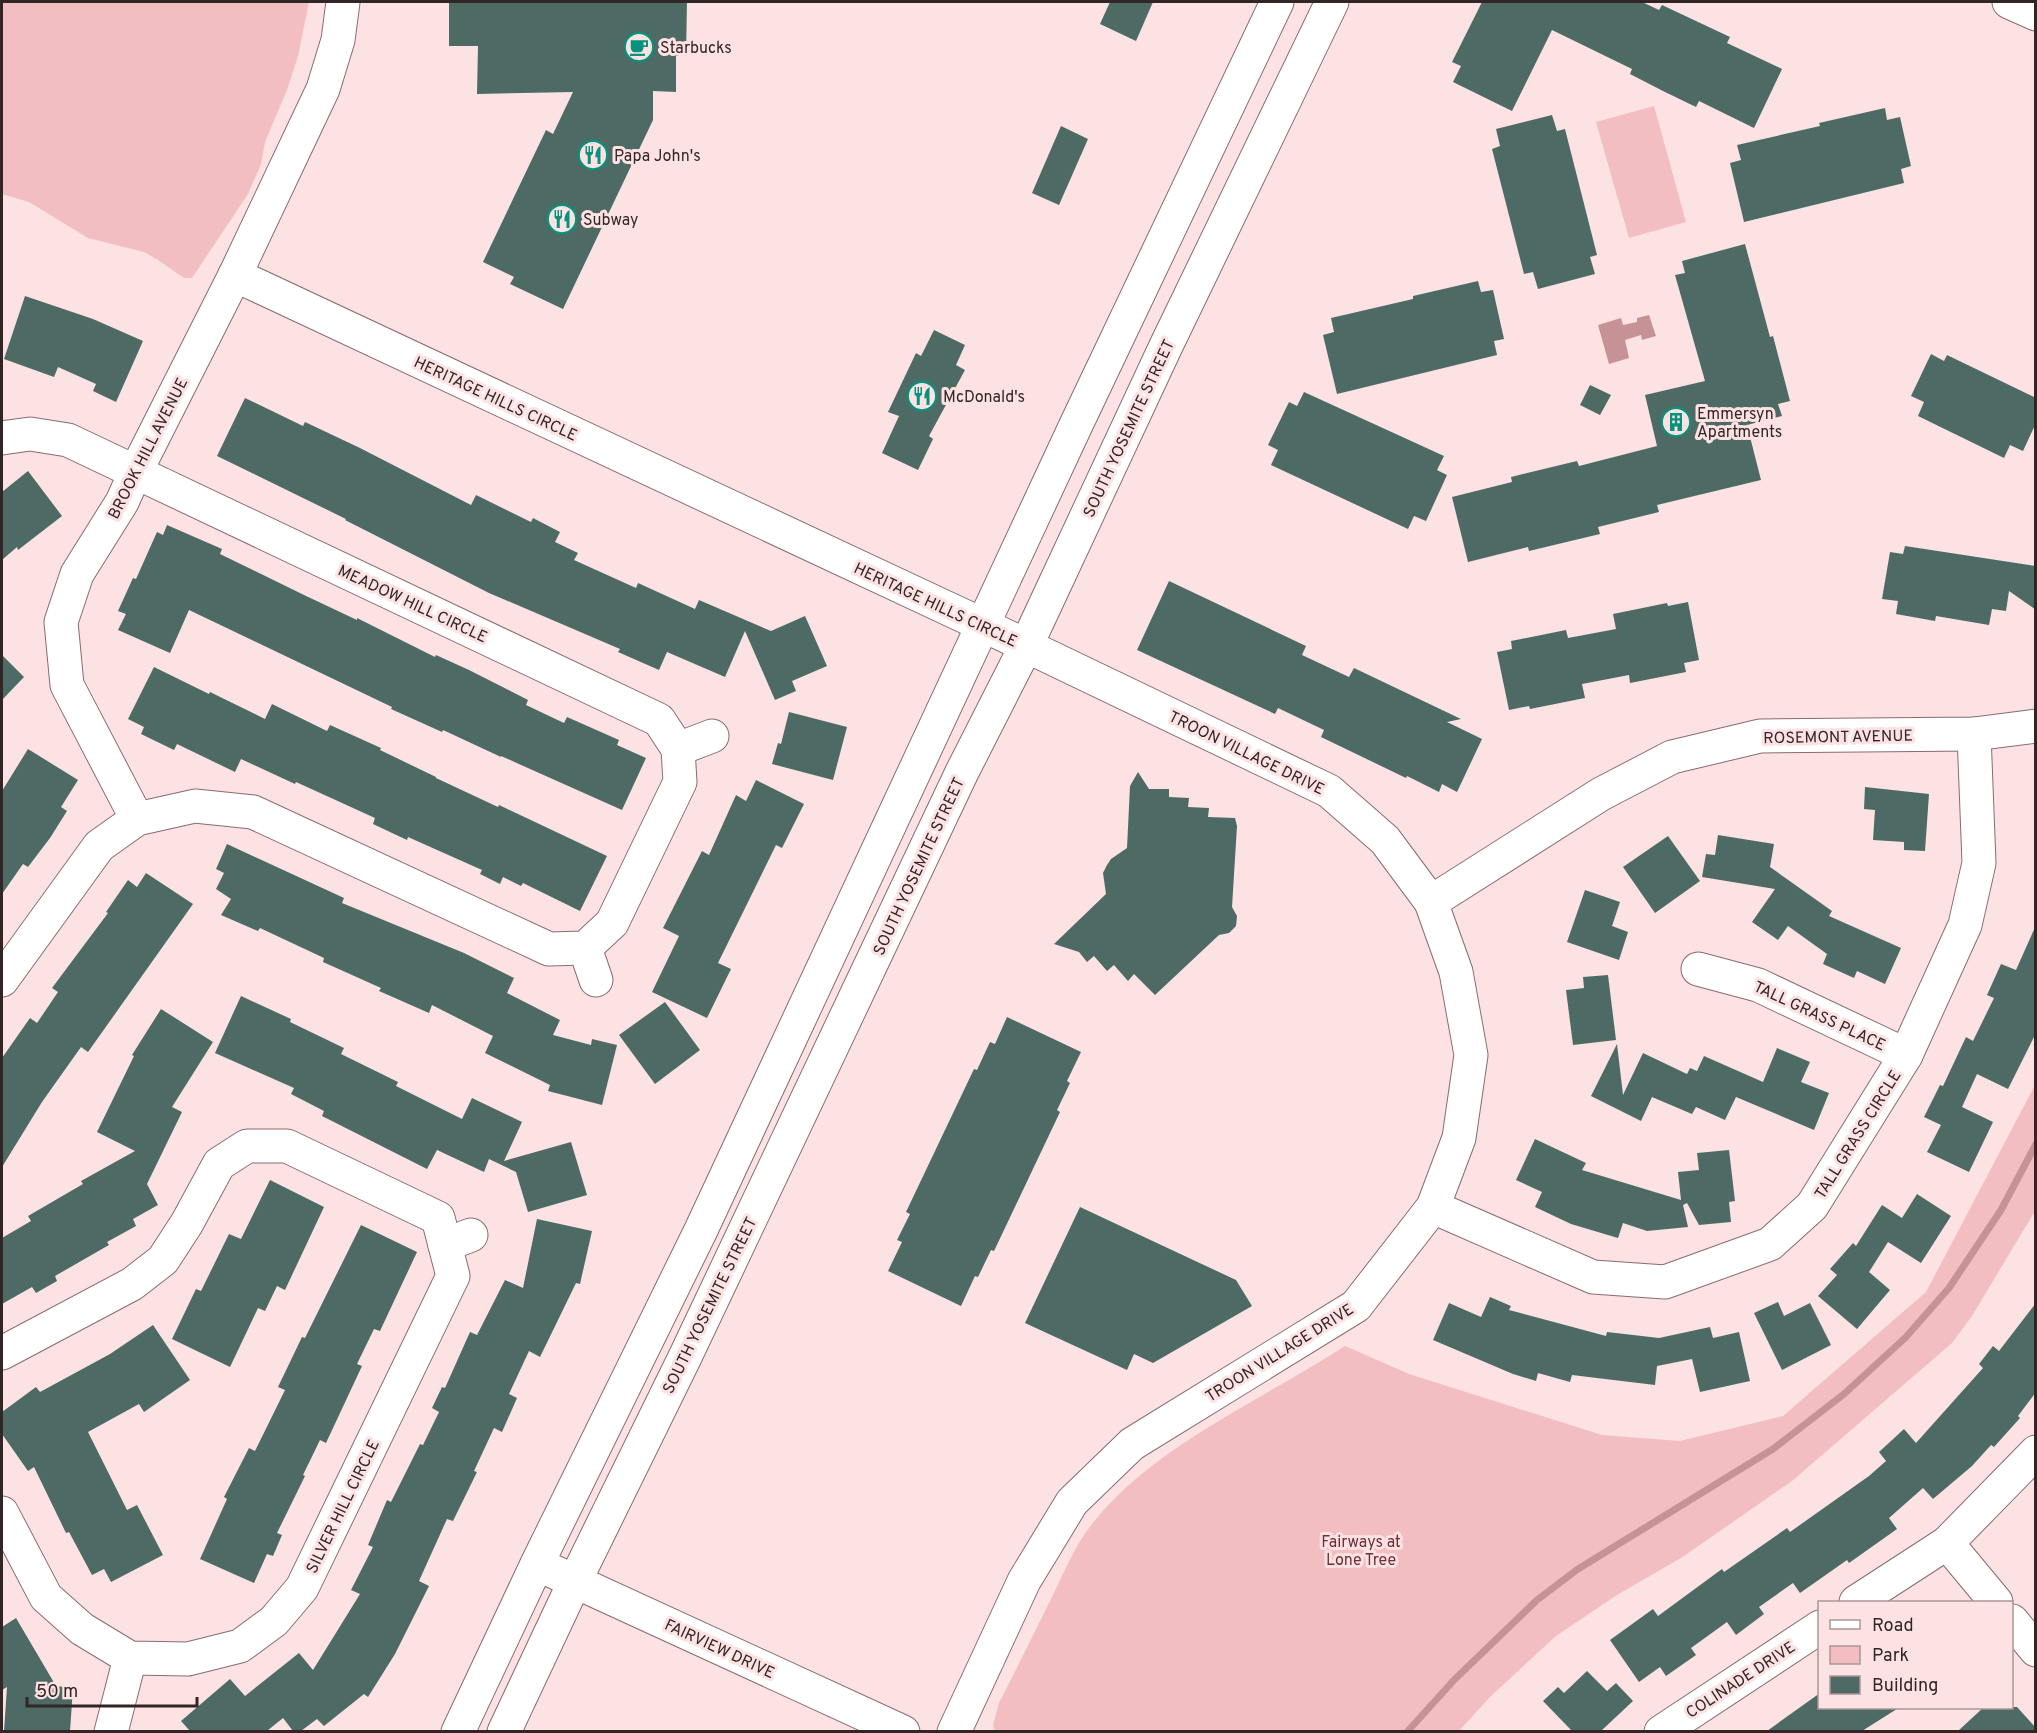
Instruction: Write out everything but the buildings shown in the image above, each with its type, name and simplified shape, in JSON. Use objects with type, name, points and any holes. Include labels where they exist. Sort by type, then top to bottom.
[{"type":"street","points":[[234,275],[324,89],[338,40],[343,2]]},
{"type":"street","points":[[458,1731],[701,1230],[982,625],[1277,2]]},
{"type":"street","name":"SOUTH YOSEMITE STREET","points":[[504,1731],[685,1357],[962,772],[1026,646],[1170,338],[1332,2]]},
{"type":"street","points":[[2010,2],[2036,14]]},
{"type":"street","name":"BROOK HILL AVENUE","points":[[137,819],[67,685],[61,622],[77,574],[122,502],[234,275]]},
{"type":"street","name":"HERITAGE HILLS CIRCLE","points":[[234,275],[1026,646]]},
{"type":"street","name":"MEADOW HILL CIRCLE","points":[[2,438],[30,434],[68,440],[659,720],[678,749],[680,782],[612,922],[585,948]]},
{"type":"street","name":"TROON VILLAGE DRIVE","points":[[954,1731],[1024,1581],[1072,1502],[1132,1444],[1356,1306],[1433,1207],[1459,1138],[1471,1055],[1456,972],[1431,902],[1385,840],[1329,791],[1026,646]]},
{"type":"street","name":"ROSEMONT AVENUE","points":[[1431,902],[1601,794],[1672,757],[1760,736],[1974,734],[2036,726]]},
{"type":"street","name":"TALL GRASS CIRCLE","points":[[1433,1207],[1593,1277],[1665,1282],[1770,1244],[1812,1206],[1906,1055],[1965,926],[1978,863],[1974,734]]},
{"type":"street","points":[[678,749],[712,736]]},
{"type":"street","points":[[2,980],[99,846],[137,819],[195,806],[253,812],[549,949],[585,948],[596,980]]},
{"type":"street","name":"TALL GRASS PLACE","points":[[1698,969],[1758,985],[1906,1055]]},
{"type":"street","name":"SILVER HILL CIRCLE","points":[[2,1353],[132,1284],[163,1260],[187,1223],[219,1164],[245,1139],[287,1146],[438,1218],[458,1240],[453,1276],[302,1588],[274,1621],[240,1646],[188,1659],[130,1658]]},
{"type":"street","points":[[1858,1601],[1947,1543],[2036,1452]]},
{"type":"street","points":[[2,1513],[46,1597],[82,1629],[130,1658],[111,1731]]},
{"type":"street","points":[[1947,1543],[1995,1601]]},
{"type":"street","name":"FAIRVIEW DRIVE","points":[[537,1564],[903,1731]]},
{"type":"street","points":[[2013,1622],[2036,1650]]},
{"type":"street","name":"COLINADE DRIVE","points":[[1660,1731],[1818,1628]]},
{"type":"green space","points":[[2,2],[309,2],[298,56],[287,90],[265,142],[261,164],[248,194],[192,278],[184,278],[144,252],[88,238],[29,202],[2,194]]},
{"type":"green space","points":[[1654,106],[1686,222],[1629,238],[1596,122]]},
{"type":"green space","name":"Fairways at Lone Tree","points":[[2035,1085],[2035,1211],[1972,1316],[1952,1343],[1792,1481],[1681,1558],[1617,1595],[1556,1636],[1490,1697],[1459,1731],[995,1731],[993,1725],[999,1703],[1071,1557],[1092,1524],[1117,1496],[1146,1471],[1210,1426],[1345,1346],[1409,1374],[1602,1435],[1680,1441],[1783,1416],[1926,1292]]},
{"type":"shaded area","points":[[1649,315],[1656,336],[1642,340],[1641,335],[1625,340],[1629,358],[1609,364],[1598,325],[1621,318],[1623,325],[1637,322],[1637,318]]},
{"type":"waterway","points":[[1407,1732],[1454,1680],[1537,1600],[1578,1569],[1773,1449],[1844,1394],[1906,1337],[1949,1288],[2001,1210],[2036,1144]]},
{"type":"place","name":"Starbucks","points":[[639,47]]},
{"type":"place","name":"Papa John's","points":[[593,155]]},
{"type":"place","name":"Subway","points":[[562,219]]},
{"type":"place","name":"McDonald's","points":[[922,396]]},
{"type":"place","name":"Emmersyn Apartments","points":[[1676,422]]}]
